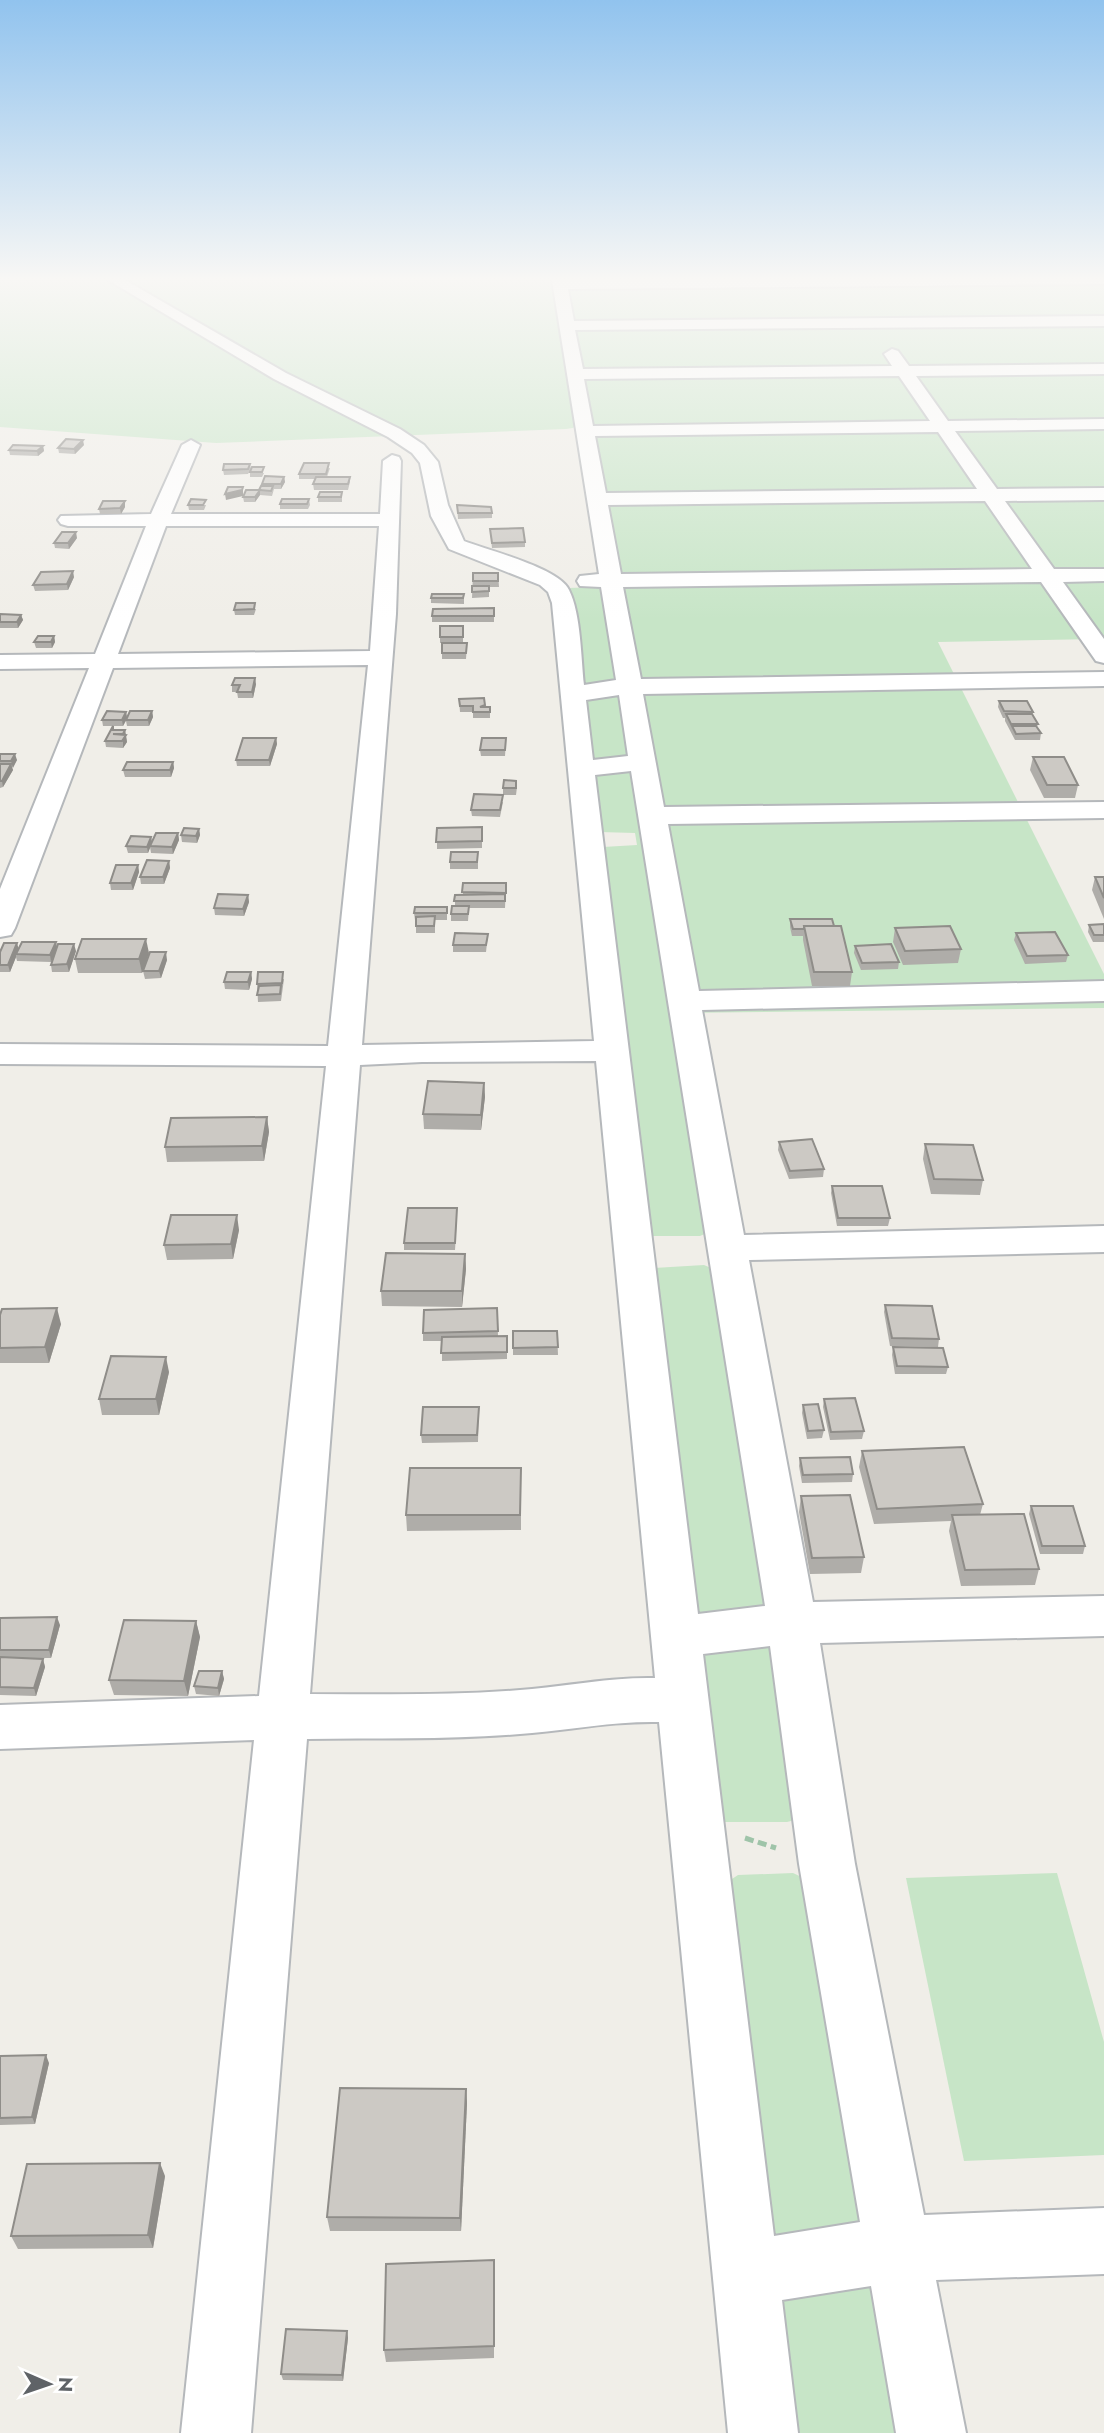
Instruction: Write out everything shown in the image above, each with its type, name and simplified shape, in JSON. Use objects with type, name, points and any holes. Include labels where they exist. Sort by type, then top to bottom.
[{"type":"street","points":[[315,394],[401,437],[429,462],[435,502],[448,534],[456,545],[548,580],[558,589],[563,603],[763,2433]]},
{"type":"street","points":[[579,394],[792,1623],[827,1864],[900,2249],[931,2433]]},
{"type":"street","points":[[920,394],[1104,656]]},
{"type":"street","points":[[586,431],[1104,424]]},
{"type":"street","points":[[0,928],[158,521],[191,445]]},
{"type":"street","points":[[216,2433],[381,658],[392,461]]},
{"type":"street","points":[[597,499],[1104,494]]},
{"type":"street","points":[[68,520],[389,520]]},
{"type":"street","points":[[558,589],[576,582],[1104,575]]},
{"type":"street","points":[[0,662],[381,658]]},
{"type":"street","points":[[573,696],[606,688],[630,687],[1104,679]]},
{"type":"street","points":[[581,769],[643,762]]},
{"type":"street","points":[[652,816],[1104,810]]},
{"type":"street","points":[[684,1001],[1104,991]]},
{"type":"street","points":[[0,1054],[344,1056],[422,1052],[612,1051]]},
{"type":"street","points":[[727,1248],[1104,1239]]},
{"type":"street","points":[[675,1637],[792,1623],[1104,1616]]},
{"type":"street","points":[[0,1727],[282,1717],[465,1715],[532,1711],[624,1699],[683,1701]]},
{"type":"street","points":[[746,2273],[900,2249],[1104,2241]]},
{"type":"path","points":[[696,1822],[827,1864]]},
{"type":"green space","points":[[0,394],[575,394],[579,422],[573,428],[566,429],[216,443],[0,427]]},
{"type":"green space","points":[[576,394],[1104,394],[1104,650],[1097,639],[938,642],[1104,974],[1104,1008],[673,1013],[707,1233],[700,1236],[651,1236],[603,847],[637,845],[635,833],[599,832],[572,603],[567,588],[602,587]]},
{"type":"green space","points":[[704,1265],[711,1268],[798,1810],[795,1820],[787,1822],[721,1822],[654,1268]]},
{"type":"green space","points":[[793,1873],[806,1879],[809,1886],[895,2433],[789,2433],[726,1883],[738,1875]]},
{"type":"green space","points":[[1057,1873],[1104,2042],[1104,2155],[964,2161],[906,1878]]},
{"type":"building","points":[[66,439],[83,440],[74,449],[58,448]]},
{"type":"building","points":[[13,445],[43,446],[37,451],[9,450]]},
{"type":"building","points":[[304,463],[329,463],[326,474],[299,474]]},
{"type":"building","points":[[224,464],[250,464],[248,469],[223,470]]},
{"type":"building","points":[[252,467],[264,467],[262,472],[250,472]]},
{"type":"building","points":[[265,476],[284,477],[281,484],[262,484]]},
{"type":"building","points":[[316,477],[350,477],[348,484],[313,484]]},
{"type":"building","points":[[261,486],[273,486],[271,491],[259,490]]},
{"type":"building","points":[[228,487],[243,487],[242,490],[225,494]]},
{"type":"building","points":[[246,490],[260,490],[255,497],[243,497]]},
{"type":"building","points":[[320,492],[342,492],[341,497],[318,497]]},
{"type":"building","points":[[191,499],[206,500],[203,505],[188,505]]},
{"type":"building","points":[[282,499],[309,499],[307,504],[280,504]]},
{"type":"building","points":[[103,501],[125,501],[120,508],[99,509]]},
{"type":"building","points":[[457,505],[491,507],[492,513],[458,513]]},
{"type":"building","points":[[523,528],[525,542],[492,543],[490,529]]},
{"type":"building","points":[[62,532],[76,532],[68,543],[54,543]]},
{"type":"building","points":[[73,571],[67,584],[33,585],[41,572]]},
{"type":"building","points":[[473,573],[498,573],[498,581],[473,581]]},
{"type":"building","points":[[472,586],[489,586],[489,591],[472,592]]},
{"type":"building","points":[[432,594],[464,594],[463,598],[431,598]]},
{"type":"building","points":[[236,603],[255,603],[254,609],[234,610]]},
{"type":"building","points":[[494,608],[494,616],[432,616],[433,609]]},
{"type":"building","points":[[0,614],[21,615],[17,622],[0,622]]},
{"type":"building","points":[[440,626],[463,626],[463,637],[440,637]]},
{"type":"building","points":[[38,636],[54,636],[51,642],[34,642]]},
{"type":"building","points":[[442,643],[467,643],[466,653],[442,653]]},
{"type":"building","points":[[235,678],[255,678],[252,692],[237,692],[240,685],[232,685]]},
{"type":"building","points":[[484,698],[485,705],[480,707],[490,707],[490,712],[473,712],[473,706],[460,706],[459,699]]},
{"type":"building","points":[[999,701],[1027,701],[1033,712],[1004,711]]},
{"type":"building","points":[[107,711],[126,712],[122,720],[102,720]]},
{"type":"building","points":[[130,711],[152,711],[148,720],[126,720]]},
{"type":"building","points":[[1006,714],[1032,714],[1038,724],[1011,724]]},
{"type":"building","points":[[113,726],[113,730],[125,730],[123,734],[113,734],[126,735],[122,741],[105,741]]},
{"type":"building","points":[[1012,726],[1036,726],[1041,733],[1016,734]]},
{"type":"building","points":[[243,738],[276,738],[269,760],[236,760]]},
{"type":"building","points":[[482,738],[506,738],[505,750],[480,750]]},
{"type":"building","points":[[0,754],[15,754],[11,761],[0,761]]},
{"type":"building","points":[[1033,757],[1064,757],[1078,785],[1047,785]]},
{"type":"building","points":[[127,762],[173,762],[170,770],[123,770]]},
{"type":"building","points":[[0,764],[11,764],[2,781],[0,781]]},
{"type":"building","points":[[504,780],[516,781],[516,788],[503,788]]},
{"type":"building","points":[[474,794],[503,795],[500,810],[471,810]]},
{"type":"building","points":[[482,827],[482,841],[436,842],[437,828]]},
{"type":"building","points":[[184,828],[199,829],[196,836],[181,835]]},
{"type":"building","points":[[156,833],[178,833],[172,847],[150,846]]},
{"type":"building","points":[[131,836],[151,837],[147,847],[126,846]]},
{"type":"building","points":[[451,852],[478,852],[477,862],[450,862]]},
{"type":"building","points":[[147,860],[169,861],[163,877],[140,877]]},
{"type":"building","points":[[116,865],[138,865],[131,883],[110,883]]},
{"type":"building","points":[[1095,877],[1104,877],[1104,898]]},
{"type":"building","points":[[463,883],[506,883],[506,893],[462,892]]},
{"type":"building","points":[[218,894],[248,895],[243,909],[214,908]]},
{"type":"building","points":[[505,894],[505,901],[454,901],[455,895]]},
{"type":"building","points":[[452,906],[469,906],[468,914],[451,914]]},
{"type":"building","points":[[415,907],[447,907],[447,913],[414,913]]},
{"type":"building","points":[[435,916],[434,926],[416,926],[416,917]]},
{"type":"building","points":[[790,919],[832,919],[834,926],[804,926],[804,929],[793,929]]},
{"type":"building","points":[[1104,924],[1104,935],[1094,935],[1089,925]]},
{"type":"building","points":[[804,926],[841,926],[852,972],[814,972]]},
{"type":"building","points":[[950,926],[961,949],[905,951],[895,928]]},
{"type":"building","points":[[1055,932],[1068,955],[1027,956],[1016,933]]},
{"type":"building","points":[[455,933],[488,934],[486,945],[453,945]]},
{"type":"building","points":[[82,939],[146,939],[139,959],[75,959]]},
{"type":"building","points":[[22,942],[56,942],[50,955],[16,954]]},
{"type":"building","points":[[4,943],[17,943],[8,965],[0,965],[0,952]]},
{"type":"building","points":[[58,944],[74,944],[67,964],[51,965]]},
{"type":"building","points":[[891,944],[899,962],[862,963],[855,946]]},
{"type":"building","points":[[150,952],[166,952],[159,971],[143,971]]},
{"type":"building","points":[[227,972],[251,972],[248,982],[224,982]]},
{"type":"building","points":[[258,972],[283,972],[282,983],[257,984]]},
{"type":"building","points":[[281,985],[280,994],[257,995],[259,986]]},
{"type":"building","points":[[428,1081],[484,1083],[481,1115],[423,1114]]},
{"type":"building","points":[[267,1117],[262,1146],[165,1147],[171,1118]]},
{"type":"building","points":[[812,1139],[824,1169],[790,1171],[779,1142]]},
{"type":"building","points":[[925,1144],[973,1145],[983,1180],[934,1179]]},
{"type":"building","points":[[832,1186],[882,1186],[890,1218],[838,1218]]},
{"type":"building","points":[[408,1208],[457,1208],[455,1243],[404,1243]]},
{"type":"building","points":[[171,1215],[237,1215],[231,1244],[164,1245]]},
{"type":"building","points":[[386,1253],[465,1254],[462,1291],[381,1291]]},
{"type":"building","points":[[885,1305],[932,1306],[939,1339],[892,1338]]},
{"type":"building","points":[[57,1308],[45,1347],[0,1348],[2,1309]]},
{"type":"building","points":[[497,1308],[498,1331],[423,1333],[424,1310]]},
{"type":"building","points":[[513,1331],[557,1331],[558,1347],[513,1348]]},
{"type":"building","points":[[507,1336],[507,1352],[441,1353],[442,1337]]},
{"type":"building","points":[[893,1347],[943,1348],[948,1367],[897,1366]]},
{"type":"building","points":[[111,1356],[166,1357],[156,1399],[99,1399]]},
{"type":"building","points":[[855,1398],[864,1431],[831,1432],[824,1399]]},
{"type":"building","points":[[818,1404],[824,1430],[808,1431],[803,1405]]},
{"type":"building","points":[[423,1407],[479,1407],[477,1435],[421,1435]]},
{"type":"building","points":[[964,1447],[983,1504],[877,1509],[862,1451]]},
{"type":"building","points":[[850,1457],[853,1474],[803,1475],[800,1458]]},
{"type":"building","points":[[410,1468],[521,1468],[520,1515],[406,1515]]},
{"type":"building","points":[[850,1495],[864,1557],[812,1558],[801,1496]]},
{"type":"building","points":[[1031,1506],[1073,1506],[1085,1546],[1042,1546]]},
{"type":"building","points":[[1024,1514],[1039,1569],[965,1570],[952,1515]]},
{"type":"building","points":[[57,1617],[49,1650],[0,1650],[0,1618]]},
{"type":"building","points":[[124,1620],[196,1621],[184,1681],[109,1680]]},
{"type":"building","points":[[0,1657],[43,1659],[34,1688],[0,1687]]},
{"type":"building","points":[[199,1671],[222,1671],[218,1688],[194,1686]]},
{"type":"building","points":[[46,2055],[32,2117],[0,2118],[0,2056]]},
{"type":"building","points":[[340,2088],[466,2089],[460,2218],[327,2217]]},
{"type":"building","points":[[160,2163],[148,2235],[11,2236],[27,2164]]},
{"type":"building","points":[[494,2260],[494,2346],[384,2350],[386,2264]]},
{"type":"building","points":[[286,2329],[347,2331],[342,2375],[281,2374]]}]
